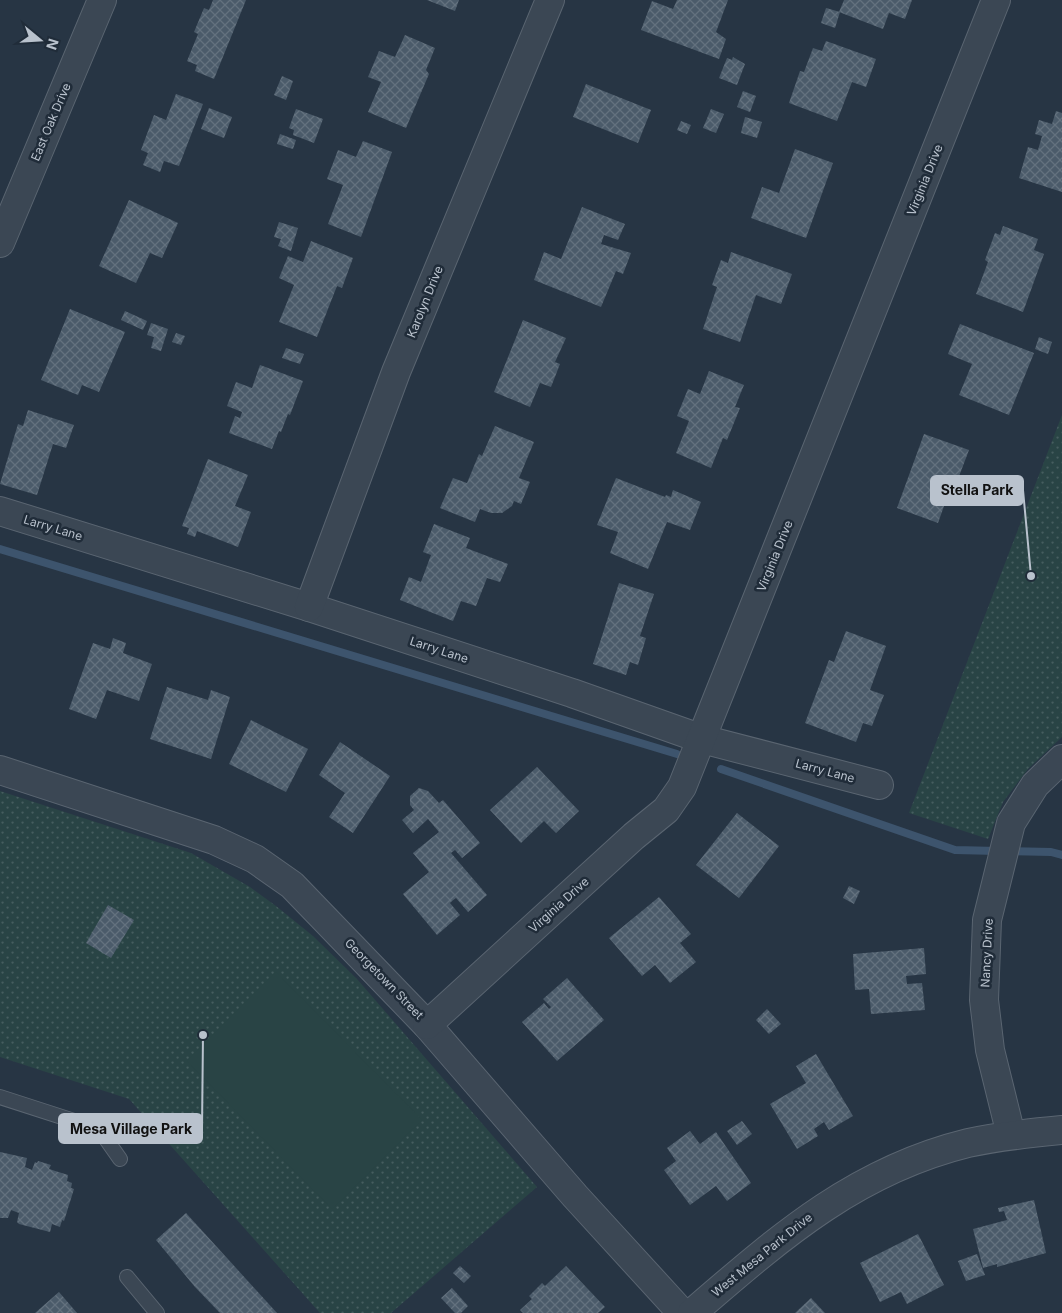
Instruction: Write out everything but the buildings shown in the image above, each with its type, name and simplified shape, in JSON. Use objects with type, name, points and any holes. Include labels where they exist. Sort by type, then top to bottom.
[{"type":"street","name":"East Oak Drive","points":[[0,243],[102,0]]},
{"type":"street","name":"Karolyn Drive","points":[[309,607],[396,372],[550,0]]},
{"type":"street","name":"Virginia Drive","points":[[428,1025],[634,836],[666,810],[682,787],[996,0]]},
{"type":"street","name":"Larry Lane","points":[[0,511],[309,607],[572,693],[702,739],[879,784]]},
{"type":"street","name":"Nancy Drive","points":[[1011,1135],[990,1050],[984,1000],[987,920],[1011,823],[1035,785],[1062,759]]},
{"type":"street","name":"Georgetown Street","points":[[0,770],[214,840],[256,859],[309,901],[428,1025],[575,1196],[682,1313]]},
{"type":"street","name":"West Mesa Park Drive","points":[[692,1313],[773,1243],[808,1216],[884,1173],[967,1143],[1011,1135],[1062,1130]]},
{"type":"lane","points":[[0,1097],[99,1129],[120,1160]]},
{"type":"lane","points":[[127,1277],[157,1313]]},
{"type":"green space","points":[[1062,415],[1062,737],[1028,769],[1003,802],[988,839],[909,813]]},
{"type":"green space","points":[[0,791],[191,853],[250,887],[276,906],[313,936],[357,979],[537,1187],[391,1313],[320,1313],[129,1099],[0,1057]]},
{"type":"green space","points":[[276,972],[422,1120],[332,1209],[187,1061]]},
{"type":"waterway","points":[[0,549],[677,754]]},
{"type":"waterway","points":[[721,769],[955,850],[998,851]]},
{"type":"waterway","points":[[1010,851],[1051,852],[1062,855]]},
{"type":"place","name":"Stella Park","points":[[1031,576]]},
{"type":"place","name":"Mesa Village Park","points":[[203,1035]]}]
